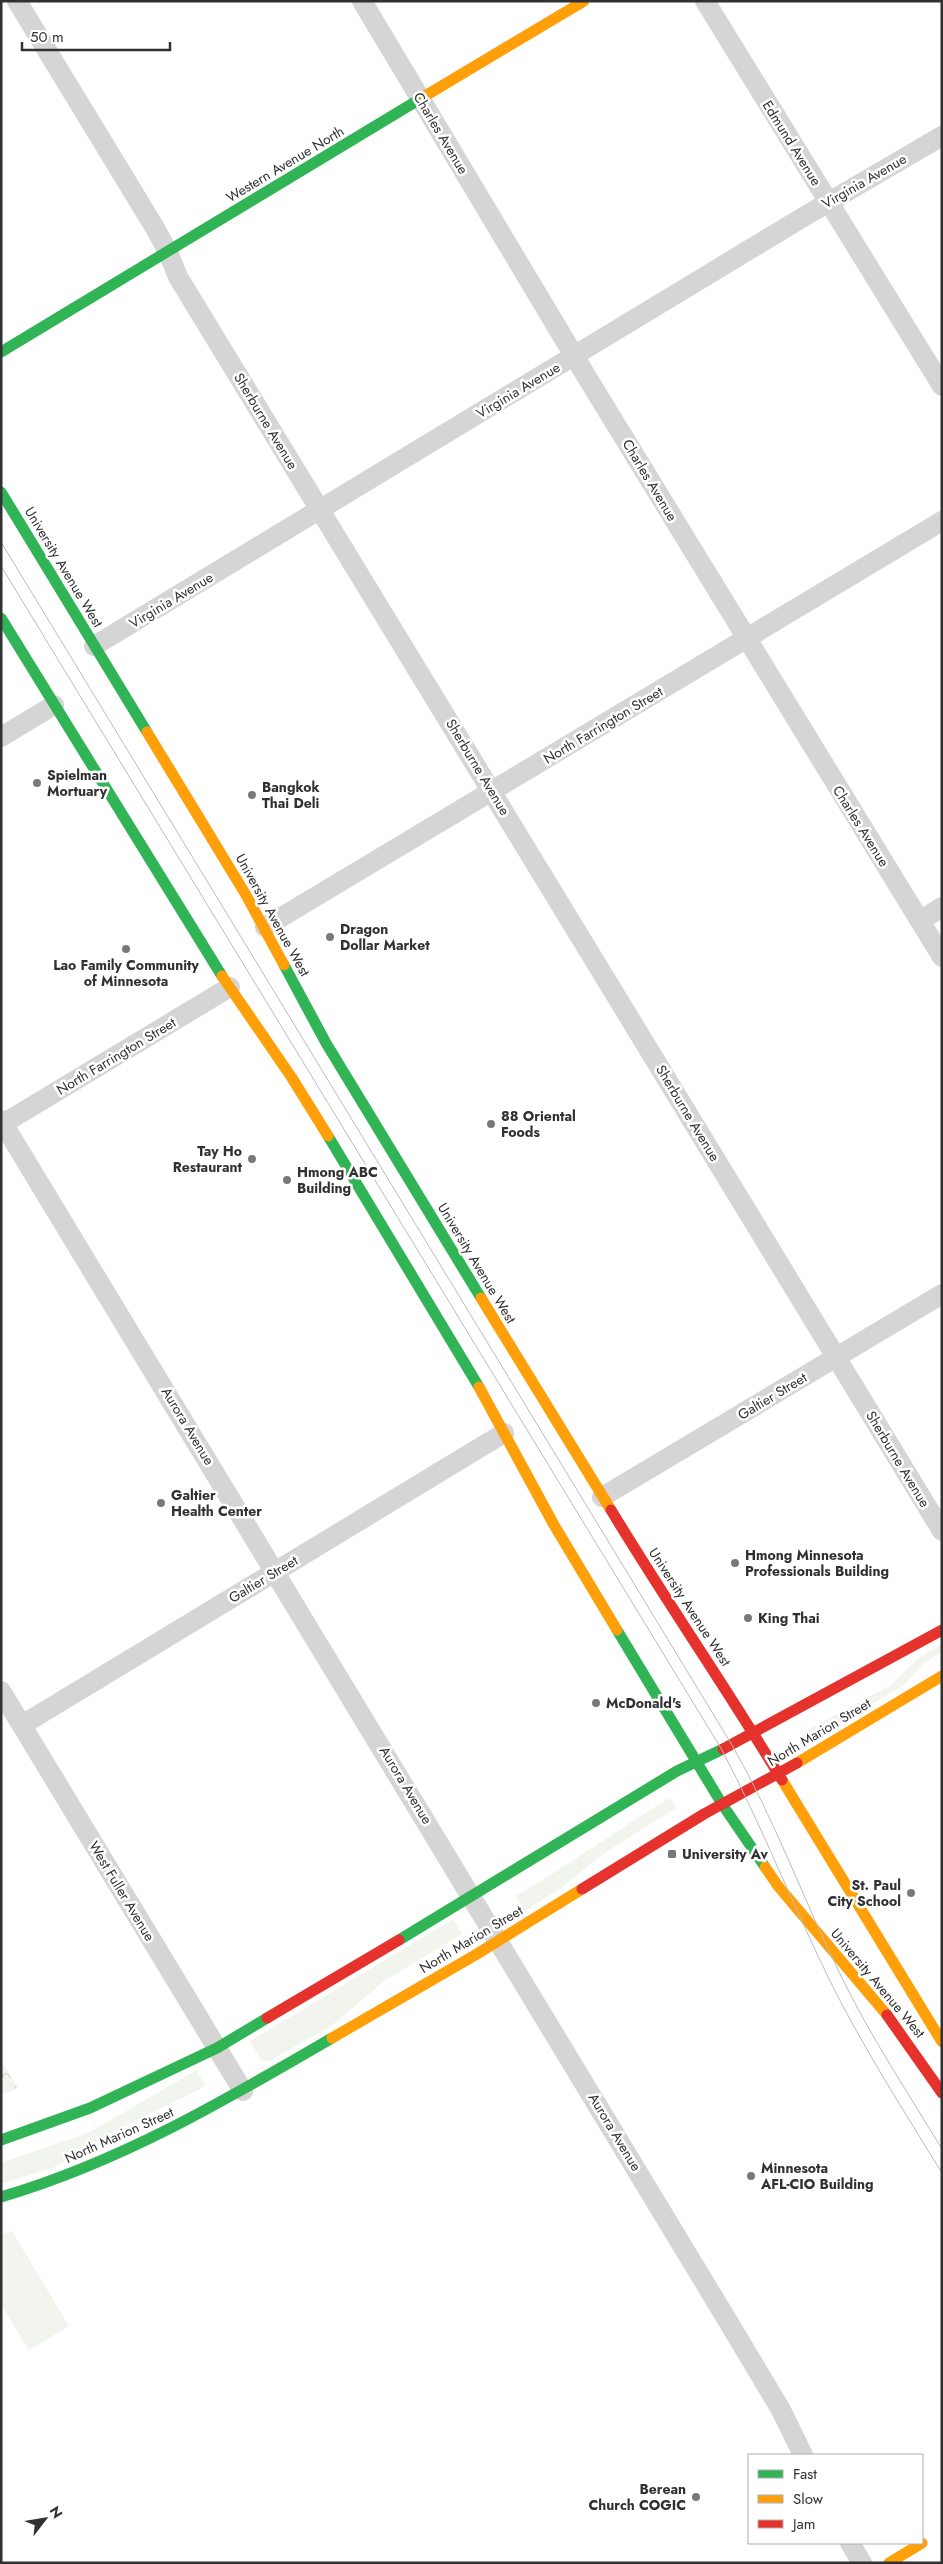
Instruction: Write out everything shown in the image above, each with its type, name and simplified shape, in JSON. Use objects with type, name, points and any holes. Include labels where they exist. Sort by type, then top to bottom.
[{"type":"main road","name":"Western Avenue North","points":[[1,352],[584,1]]},
{"type":"main road","name":"University Avenue West","points":[[1,492],[265,927],[326,1043],[658,1589],[754,1734],[942,2042]]},
{"type":"main road","name":"University Avenue West","points":[[1,618],[230,987],[292,1078],[469,1368],[554,1525],[722,1804],[778,1886],[882,2007],[942,2093]]},
{"type":"main road","name":"North Marion Street","points":[[1,2140],[90,2108],[217,2048],[473,1896],[678,1771],[754,1734],[942,1630]]},
{"type":"main road","name":"North Marion Street","points":[[1,2197],[48,2183],[132,2148],[243,2091],[499,1940],[722,1804],[778,1774],[942,1676]]},
{"type":"main road","points":[[1,2145],[21,2134]]},
{"type":"main road","points":[[923,2542],[935,2535]]},
{"type":"main road","points":[[889,2563],[920,2544]]},
{"type":"street","name":"Sherburne Avenue","points":[[17,1],[168,252],[178,277],[942,1531]]},
{"type":"street","name":"Charles Avenue","points":[[362,1],[574,356],[942,957]]},
{"type":"street","name":"Edmund Avenue","points":[[705,1],[942,386]]},
{"type":"street","name":"Virginia Avenue","points":[[94,646],[829,202],[942,136]]},
{"type":"street","name":"North Farrington Street","points":[[265,927],[747,640],[942,521]]},
{"type":"street","points":[[1,737],[54,705]]},
{"type":"street","points":[[920,920],[942,907]]},
{"type":"street","name":"North Farrington Street","points":[[2,1123],[230,987]]},
{"type":"street","name":"Aurora Avenue","points":[[2,1123],[473,1896],[775,2399],[802,2454]]},
{"type":"street","name":"Galtier Street","points":[[602,1496],[942,1294]]},
{"type":"street","name":"Galtier Street","points":[[22,1725],[504,1433]]},
{"type":"street","name":"West Fuller Avenue","points":[[1,1691],[243,2091]]},
{"type":"street","points":[[851,2544],[862,2563]]},
{"type":"green space","points":[[942,1644],[942,1652],[925,1663],[901,1687],[812,1739],[807,1730],[891,1685],[919,1658]]},
{"type":"green space","points":[[670,1798],[676,1808],[606,1852],[561,1888],[525,1911],[516,1896]]},
{"type":"green space","points":[[453,1919],[462,1934],[383,1982],[330,2027],[269,2061],[261,2060],[250,2041]]},
{"type":"green space","points":[[1,2061],[18,2088],[1,2095]]},
{"type":"green space","points":[[197,2071],[205,2085],[204,2087],[117,2130],[55,2167],[1,2184],[1,2163],[90,2132]]},
{"type":"green space","points":[[12,2231],[69,2326],[29,2350],[1,2305],[1,2234]]},
{"type":"tram line","points":[[1,542],[732,1745],[776,1831],[828,1949],[853,2000],[890,2065],[942,2149]]},
{"type":"tram line","points":[[1,566],[722,1750],[844,2008],[885,2080],[942,2173]]},
{"type":"traffic: fast","points":[[1,352],[425,96]]},
{"type":"traffic: fast","points":[[1,492],[147,732]]},
{"type":"traffic: fast","points":[[1,618],[222,976]]},
{"type":"traffic: fast","points":[[284,965],[326,1043],[481,1298]]},
{"type":"traffic: fast","points":[[328,1136],[479,1387]]},
{"type":"traffic: fast","points":[[617,1630],[722,1804],[765,1867]]},
{"type":"traffic: fast","points":[[399,1940],[677,1771],[723,1749]]},
{"type":"traffic: fast","points":[[1,2140],[90,2108],[217,2048],[267,2018]]},
{"type":"traffic: fast","points":[[1,2197],[45,2183],[130,2148],[212,2106],[332,2038]]},
{"type":"traffic: slow","points":[[425,96],[584,1]]},
{"type":"traffic: slow","points":[[147,732],[246,895],[284,965]]},
{"type":"traffic: slow","points":[[222,976],[292,1078],[328,1136]]},
{"type":"traffic: slow","points":[[481,1298],[611,1510]]},
{"type":"traffic: slow","points":[[479,1387],[554,1525],[617,1630]]},
{"type":"traffic: slow","points":[[797,1763],[942,1676]]},
{"type":"traffic: slow","points":[[782,1780],[942,2042]]},
{"type":"traffic: slow","points":[[765,1867],[778,1886],[887,2015]]},
{"type":"traffic: slow","points":[[332,2038],[477,1954],[582,1889]]},
{"type":"traffic: slow","points":[[889,2563],[920,2544]]},
{"type":"traffic: jam","points":[[611,1510],[782,1780]]},
{"type":"traffic: jam","points":[[723,1749],[942,1630]]},
{"type":"traffic: jam","points":[[582,1889],[704,1814],[797,1763]]},
{"type":"traffic: jam","points":[[267,2018],[399,1940]]},
{"type":"traffic: jam","points":[[887,2015],[942,2093]]},
{"type":"place","name":"Spielman Mortuary","points":[[37,783]]},
{"type":"place","name":"Bangkok Thai Deli","points":[[252,795]]},
{"type":"place","name":"Dragon Dollar Market","points":[[330,937]]},
{"type":"place","name":"Lao Family Community of Minnesota","points":[[126,949]]},
{"type":"place","name":"88 Oriental Foods","points":[[491,1124]]},
{"type":"place","name":"Tay Ho Restaurant","points":[[252,1159]]},
{"type":"place","name":"Hmong ABC Building","points":[[287,1180]]},
{"type":"place","name":"Galtier Health Center","points":[[161,1503]]},
{"type":"place","name":"Hmong Minnesota Professionals Building","points":[[735,1563]]},
{"type":"place","name":"King Thai","points":[[748,1618]]},
{"type":"place","name":"McDonald's","points":[[596,1703]]},
{"type":"place","name":"University Av","points":[[672,1854]]},
{"type":"place","name":"St. Paul City School","points":[[911,1893]]},
{"type":"place","name":"Minnesota AFL-CIO Building","points":[[751,2176]]},
{"type":"place","name":"Berean Church COGIC","points":[[696,2497]]}]
